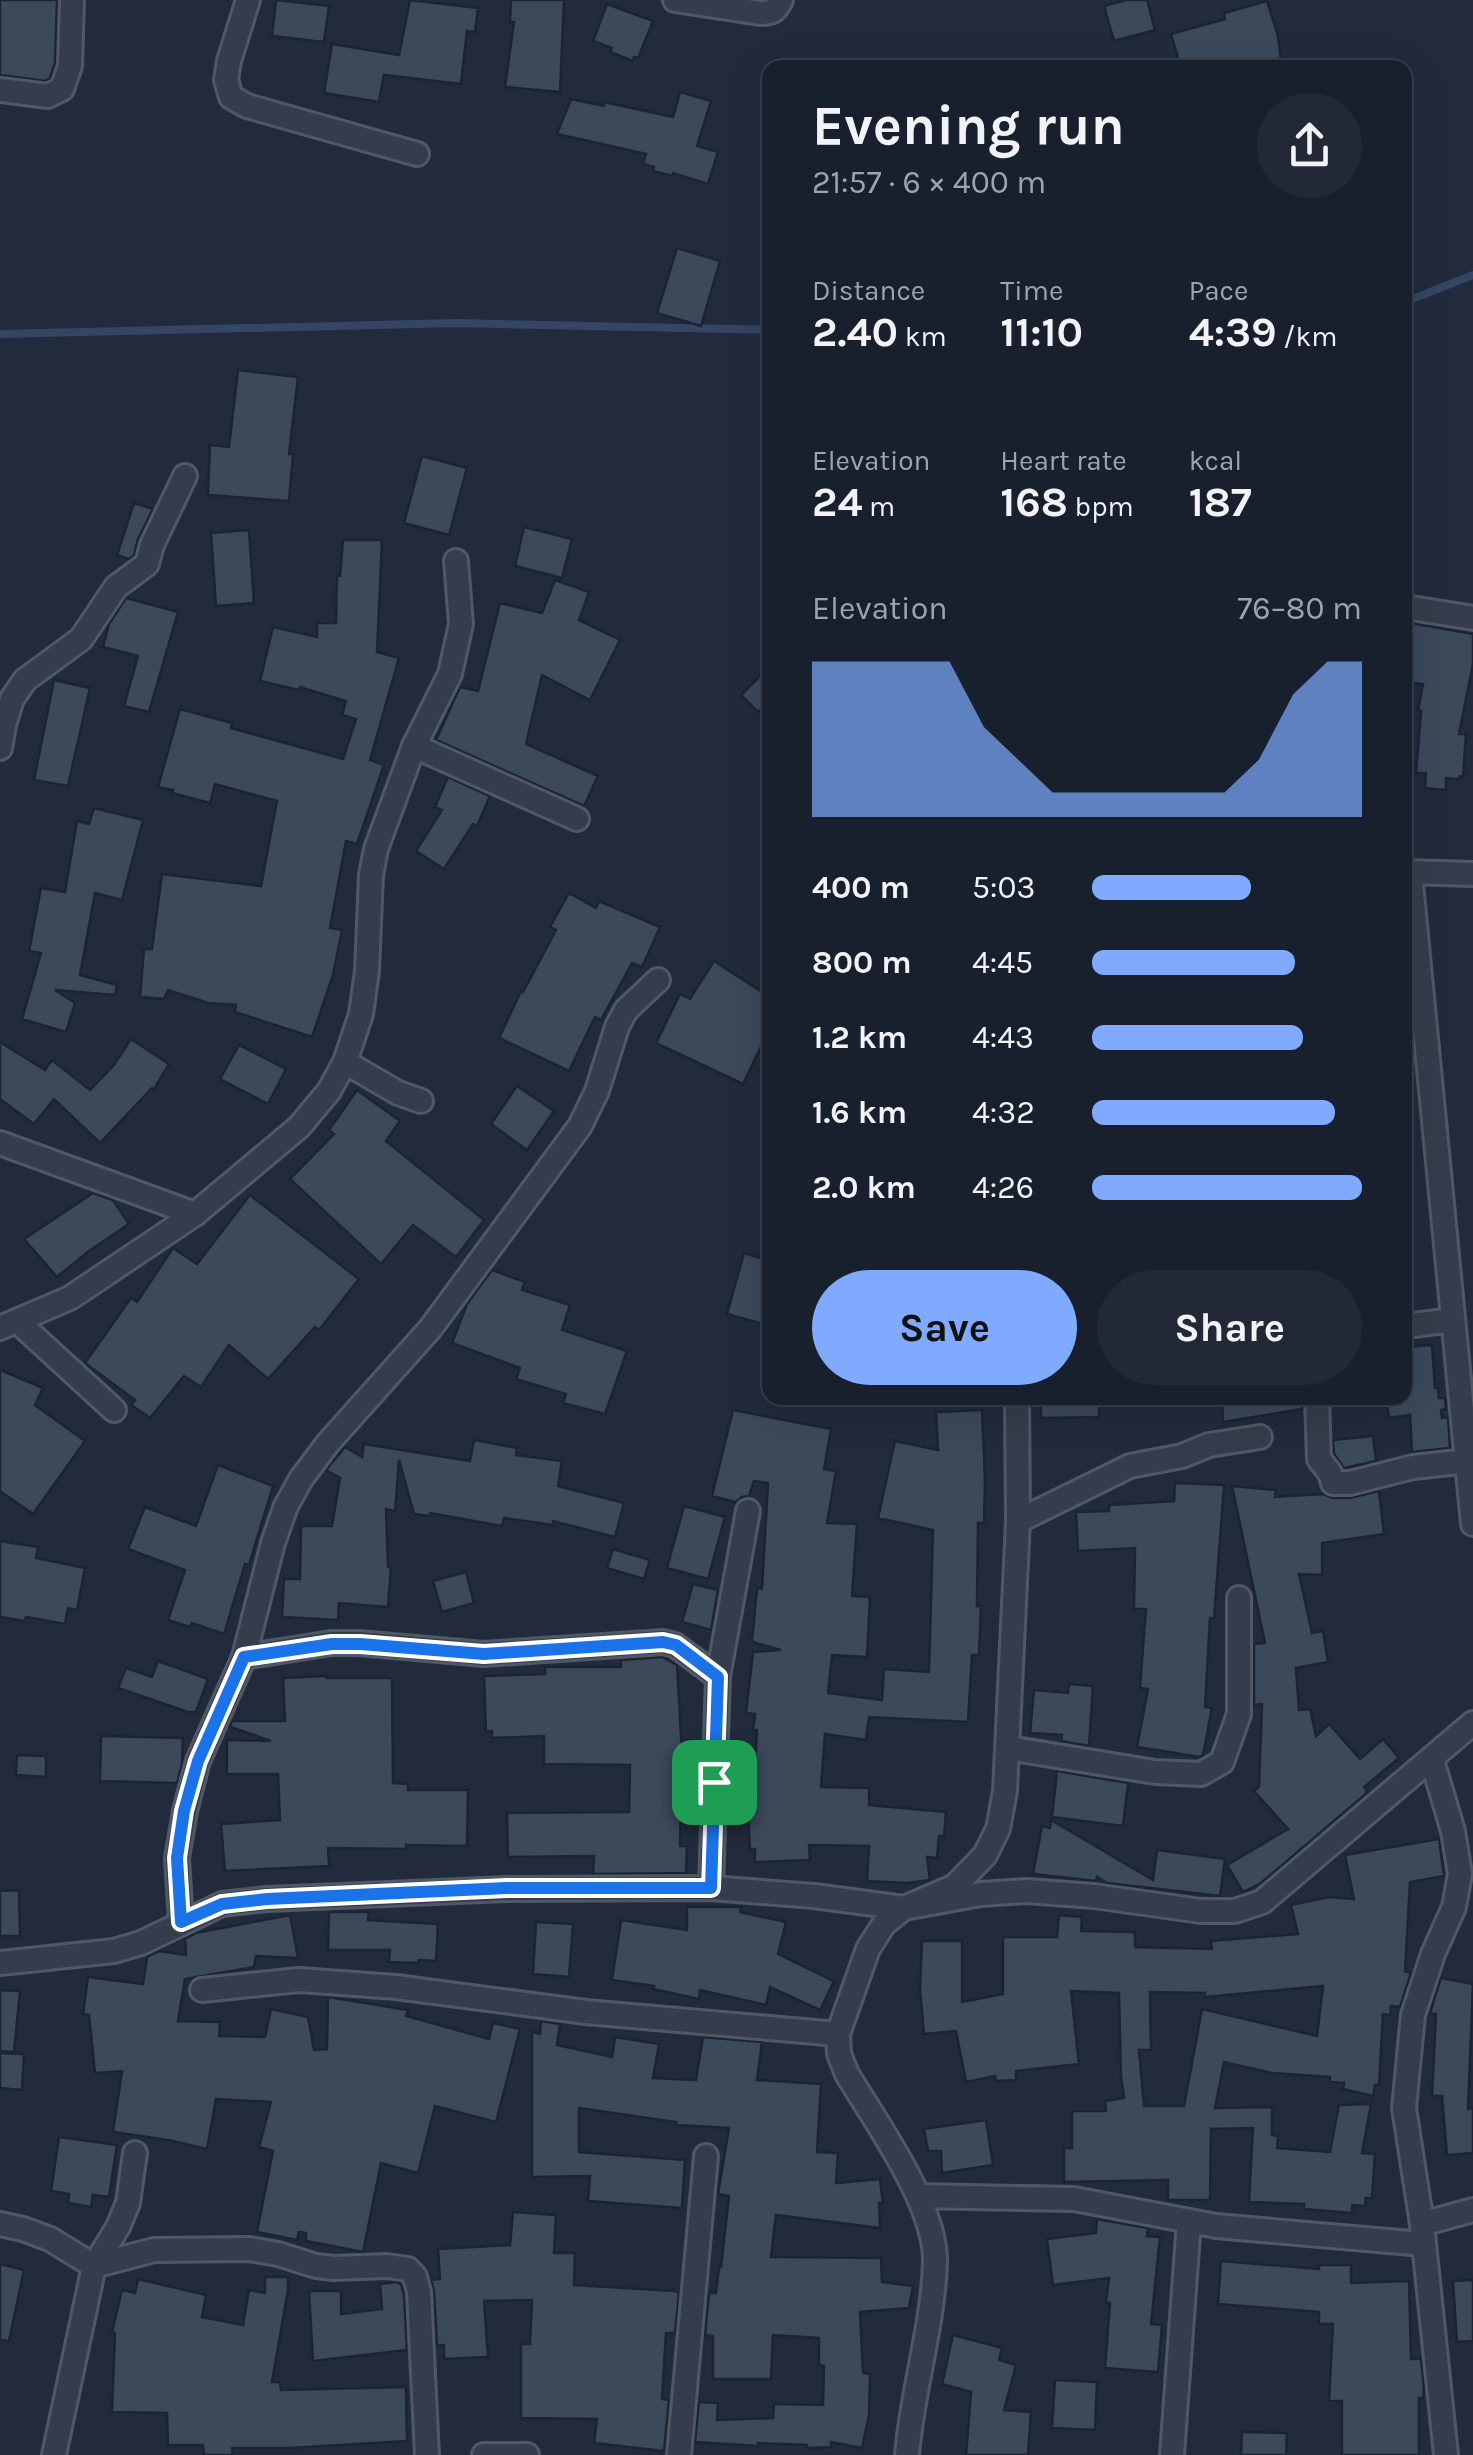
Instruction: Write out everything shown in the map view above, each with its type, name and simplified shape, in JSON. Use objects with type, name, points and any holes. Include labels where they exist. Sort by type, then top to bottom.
[{"type":"street","points":[[0,90],[48,96],[62,89],[70,66],[72,0]]},
{"type":"street","points":[[248,0],[229,60],[226,80],[231,97],[247,106],[417,154]]},
{"type":"street","points":[[675,0],[770,14],[781,0]]},
{"type":"street","points":[[0,748],[8,712],[18,690],[25,680],[81,639],[116,587],[147,564],[152,545],[186,476]]},
{"type":"street","points":[[114,1410],[8,1325],[70,1298],[195,1214],[299,1127],[328,1091],[345,1062],[361,1014],[376,849],[414,746],[450,674],[462,624],[456,561]]},
{"type":"street","points":[[1412,608],[1473,618]]},
{"type":"street","points":[[414,746],[577,818]]},
{"type":"street","points":[[1412,872],[1473,874]]},
{"type":"street","points":[[1412,922],[1452,1320],[1466,1381],[1473,1524]]},
{"type":"street","points":[[181,1922],[177,1858],[184,1811],[198,1761],[244,1657],[286,1506],[328,1442],[430,1329],[580,1126],[598,1091],[626,1010],[658,980]]},
{"type":"street","points":[[345,1062],[420,1101]]},
{"type":"street","points":[[0,1143],[195,1214]]},
{"type":"street","points":[[1412,1325],[1452,1320]]},
{"type":"street","points":[[907,2455],[935,2260],[931,2234],[919,2196],[847,2074],[839,2054],[838,2034],[868,1949],[884,1924],[904,1908],[955,1886],[985,1856],[998,1829],[1006,1790],[1008,1748],[1018,1521],[1017,1405]]},
{"type":"street","points":[[1317,1405],[1319,1459],[1333,1483],[1350,1483],[1412,1466],[1468,1461]]},
{"type":"street","points":[[1018,1521],[1130,1466],[1182,1456],[1209,1445],[1260,1437]]},
{"type":"street","points":[[711,1888],[718,1677],[748,1511]]},
{"type":"street","points":[[1008,1748],[1155,1772],[1202,1774],[1222,1762],[1239,1714],[1239,1598]]},
{"type":"street","points":[[244,1657],[332,1644],[484,1654],[663,1642],[676,1645],[718,1677]]},
{"type":"street","points":[[0,1963],[141,1944],[222,1904],[507,1888],[711,1888],[904,1908],[981,1894],[1026,1891],[1200,1911],[1235,1911],[1262,1902],[1473,1723]]},
{"type":"street","points":[[1432,1760],[1460,1874],[1454,1907],[1433,1954],[1413,2016],[1404,2108],[1423,2234],[1446,2455]]},
{"type":"street","points":[[202,1990],[299,1980],[396,1987],[586,2012],[838,2034]]},
{"type":"street","points":[[54,2455],[94,2266],[128,2203],[135,2152]]},
{"type":"street","points":[[679,2455],[706,2156]]},
{"type":"street","points":[[919,2196],[1074,2199],[1248,2230],[1423,2234],[1473,2210]]},
{"type":"street","points":[[1172,2455],[1190,2221]]},
{"type":"street","points":[[0,2224],[50,2239],[94,2266],[154,2250],[249,2249],[316,2266],[408,2269],[419,2292],[427,2455]]},
{"type":"street","points":[[484,2455],[527,2455]]},
{"type":"building","points":[[0,0],[57,0],[55,63],[45,81],[0,75]]},
{"type":"building","points":[[276,0],[329,6],[324,42],[272,36]]},
{"type":"building","points":[[410,0],[478,8],[475,32],[467,31],[461,84],[384,75],[379,102],[324,93],[332,44],[399,55]]},
{"type":"building","points":[[511,0],[564,0],[560,92],[505,87],[514,22],[510,22]]},
{"type":"building","points":[[1147,0],[1155,30],[1114,41],[1104,6]]},
{"type":"building","points":[[1267,1],[1281,60],[1179,60],[1171,34],[1225,19],[1224,13]]},
{"type":"building","points":[[607,4],[653,21],[638,58],[633,61],[593,41]]},
{"type":"building","points":[[680,92],[711,101],[697,146],[718,152],[708,184],[653,171],[654,167],[643,164],[646,154],[557,134],[571,99],[673,117]]},
{"type":"building","points":[[677,248],[720,261],[701,326],[657,313]]},
{"type":"building","points":[[238,370],[298,377],[289,454],[293,454],[289,501],[208,495],[210,445],[229,447]]},
{"type":"building","points":[[422,456],[467,468],[449,535],[404,523]]},
{"type":"building","points":[[134,503],[153,509],[129,559],[117,555]]},
{"type":"building","points":[[524,527],[572,539],[562,578],[515,566]]},
{"type":"building","points":[[249,530],[254,603],[216,606],[211,533]]},
{"type":"building","points":[[343,540],[382,540],[377,652],[399,658],[370,760],[384,765],[357,844],[346,841],[330,928],[342,930],[333,975],[312,1037],[235,1012],[236,1005],[208,1003],[168,990],[164,999],[140,997],[144,949],[152,949],[162,874],[261,886],[277,801],[215,784],[210,803],[158,787],[180,709],[232,723],[231,728],[343,759],[356,719],[342,715],[346,701],[300,687],[299,690],[260,681],[273,627],[317,637],[317,623],[336,623]]},
{"type":"building","points":[[555,580],[589,592],[579,620],[620,640],[590,700],[542,675],[526,744],[598,776],[584,806],[436,740],[460,687],[478,691],[500,603],[542,613]]},
{"type":"building","points":[[126,598],[178,612],[149,712],[124,706],[138,656],[103,647],[109,624]]},
{"type":"building","points":[[1412,623],[1473,634],[1473,664],[1459,734],[1466,734],[1463,777],[1446,778],[1446,790],[1425,788],[1426,773],[1416,773],[1423,684],[1412,683]]},
{"type":"building","points":[[762,674],[762,708],[758,712],[741,695]]},
{"type":"building","points":[[54,680],[90,688],[68,786],[34,780]]},
{"type":"building","points":[[448,777],[490,796],[477,826],[473,824],[444,869],[416,851],[442,810],[435,807]]},
{"type":"building","points":[[94,808],[143,820],[122,900],[95,893],[80,975],[117,985],[115,995],[55,990],[75,1003],[66,1032],[22,1019],[41,953],[29,951],[41,888],[65,892],[77,821],[89,824]]},
{"type":"building","points":[[569,893],[596,908],[599,901],[660,927],[642,967],[632,963],[601,1020],[595,1017],[569,1071],[499,1038],[556,930],[550,927]]},
{"type":"building","points":[[714,961],[762,992],[762,1045],[743,1084],[656,1043],[680,994],[690,999]]},
{"type":"building","points":[[131,1039],[169,1064],[154,1089],[100,1143],[54,1099],[34,1124],[0,1099],[0,1042],[45,1070],[52,1060],[90,1090],[114,1065]]},
{"type":"building","points":[[239,1045],[286,1069],[268,1104],[220,1079]]},
{"type":"building","points":[[517,1086],[554,1111],[527,1150],[491,1124]]},
{"type":"building","points":[[357,1090],[400,1121],[386,1141],[484,1220],[456,1257],[413,1225],[381,1264],[290,1179],[334,1134],[329,1130]]},
{"type":"building","points":[[93,1193],[113,1200],[129,1224],[57,1277],[24,1239]]},
{"type":"building","points":[[250,1195],[359,1279],[319,1330],[315,1327],[268,1379],[229,1345],[201,1387],[184,1376],[150,1418],[131,1405],[135,1400],[85,1363],[131,1298],[137,1302],[173,1248],[197,1264]]},
{"type":"building","points":[[744,1253],[762,1259],[762,1324],[727,1314]]},
{"type":"building","points":[[492,1270],[525,1282],[522,1290],[570,1305],[562,1330],[627,1351],[605,1414],[563,1403],[566,1394],[516,1379],[520,1368],[452,1343],[467,1304]]},
{"type":"building","points":[[1432,1345],[1435,1388],[1439,1398],[1445,1398],[1446,1409],[1441,1410],[1442,1418],[1448,1417],[1450,1448],[1412,1452],[1410,1415],[1389,1418],[1387,1405],[1412,1405],[1412,1346]]},
{"type":"building","points":[[0,1370],[43,1388],[35,1405],[85,1441],[33,1514],[0,1491]]},
{"type":"building","points":[[1041,1405],[1099,1405],[1099,1417],[1041,1418]]},
{"type":"building","points":[[1222,1405],[1302,1405],[1302,1409],[1223,1422]]},
{"type":"building","points":[[733,1410],[831,1429],[824,1469],[836,1471],[827,1523],[857,1524],[852,1596],[870,1597],[867,1657],[832,1655],[828,1693],[882,1700],[884,1669],[929,1672],[933,1530],[878,1518],[895,1441],[938,1450],[936,1412],[982,1410],[985,1480],[984,1523],[978,1523],[979,1655],[972,1655],[968,1722],[869,1717],[866,1740],[825,1734],[821,1787],[869,1788],[869,1805],[946,1812],[937,1858],[927,1857],[930,1880],[867,1881],[869,1846],[809,1845],[810,1860],[755,1862],[748,1817],[728,1816],[730,1796],[741,1796],[742,1769],[755,1770],[755,1714],[746,1713],[753,1652],[781,1650],[752,1642],[757,1588],[762,1589],[768,1483],[754,1481],[749,1496],[736,1502],[712,1496]]},
{"type":"building","points":[[1373,1436],[1376,1461],[1344,1468],[1334,1454],[1333,1440]]},
{"type":"building","points":[[474,1440],[517,1448],[516,1455],[562,1461],[558,1486],[624,1503],[615,1537],[553,1521],[553,1525],[504,1518],[502,1526],[430,1513],[414,1514],[399,1460],[395,1511],[386,1509],[391,1567],[388,1607],[339,1603],[338,1620],[282,1617],[284,1579],[300,1579],[301,1526],[332,1526],[340,1478],[326,1470],[345,1447],[362,1457],[364,1444],[470,1461]]},
{"type":"building","points":[[218,1465],[273,1486],[224,1634],[168,1620],[185,1570],[128,1549],[145,1507],[196,1526]]},
{"type":"building","points":[[1175,1483],[1224,1485],[1205,1707],[1212,1708],[1200,1757],[1137,1747],[1148,1689],[1140,1688],[1146,1609],[1134,1609],[1135,1548],[1078,1551],[1076,1512],[1109,1511],[1109,1505],[1174,1501]]},
{"type":"building","points":[[1232,1486],[1276,1490],[1275,1497],[1323,1494],[1350,1498],[1379,1491],[1384,1534],[1322,1543],[1322,1575],[1299,1574],[1312,1633],[1323,1631],[1328,1662],[1296,1668],[1299,1710],[1310,1709],[1316,1736],[1329,1724],[1360,1759],[1383,1739],[1399,1758],[1364,1787],[1368,1792],[1261,1883],[1243,1892],[1227,1865],[1288,1829],[1254,1791],[1259,1787],[1262,1704],[1254,1705],[1254,1644],[1265,1643]]},
{"type":"building","points":[[684,1506],[725,1517],[708,1579],[667,1568]]},
{"type":"building","points":[[0,1541],[38,1547],[36,1558],[85,1568],[77,1610],[68,1608],[65,1624],[0,1617]]},
{"type":"building","points":[[613,1549],[650,1560],[644,1579],[607,1568]]},
{"type":"building","points":[[466,1572],[474,1603],[442,1612],[433,1581]]},
{"type":"building","points":[[693,1584],[718,1590],[711,1630],[682,1622]]},
{"type":"building","points":[[662,1657],[677,1665],[682,1754],[680,1846],[687,1846],[686,1873],[593,1874],[594,1856],[508,1857],[507,1813],[629,1812],[630,1765],[544,1764],[544,1736],[492,1738],[492,1731],[486,1732],[484,1676],[545,1674],[545,1667],[621,1667],[621,1660]]},
{"type":"building","points":[[158,1661],[208,1679],[196,1712],[118,1688],[126,1668],[152,1677]]},
{"type":"building","points":[[283,1678],[392,1678],[393,1783],[408,1784],[408,1790],[468,1790],[467,1846],[328,1848],[329,1866],[225,1871],[221,1824],[280,1820],[278,1774],[227,1774],[227,1740],[271,1741],[230,1727],[232,1721],[285,1721]]},
{"type":"building","points":[[1069,1684],[1093,1686],[1089,1746],[1061,1741],[1062,1735],[1030,1733],[1034,1690],[1068,1693]]},
{"type":"building","points":[[101,1736],[183,1738],[177,1783],[100,1781]]},
{"type":"building","points":[[17,1755],[46,1756],[46,1777],[16,1775]]},
{"type":"building","points":[[1057,1771],[1128,1783],[1123,1826],[1052,1817]]},
{"type":"building","points":[[1051,1820],[1153,1880],[1157,1850],[1225,1859],[1220,1896],[1107,1883],[1097,1877],[1096,1881],[1033,1874],[1042,1826],[1050,1828]]},
{"type":"building","points":[[1439,1839],[1444,1876],[1410,1882],[1405,1971],[1411,1973],[1400,2007],[1391,2006],[1390,2015],[1383,2014],[1379,2085],[1375,2085],[1373,2096],[1343,2089],[1344,2083],[1330,2082],[1330,2077],[1272,2073],[1224,2062],[1215,2108],[1272,2107],[1272,2135],[1278,2136],[1277,2148],[1330,2152],[1339,2105],[1371,2104],[1362,2153],[1375,2154],[1372,2198],[1366,2198],[1365,2206],[1352,2205],[1352,2213],[1304,2209],[1304,2204],[1249,2202],[1253,2128],[1211,2129],[1210,2200],[1168,2200],[1168,2180],[1064,2182],[1064,2148],[1072,2148],[1072,2111],[1106,2111],[1105,2101],[1124,2098],[1119,1993],[1071,1991],[1079,2064],[1016,2071],[1016,2080],[996,2081],[995,2076],[966,2082],[956,2031],[924,2034],[920,1989],[922,1941],[962,1941],[962,2002],[1003,1994],[1003,1937],[1057,1937],[1059,1915],[1082,1917],[1081,1931],[1135,1932],[1135,1947],[1212,1949],[1211,1941],[1298,1934],[1291,1905],[1329,1897],[1354,1899],[1345,1855]],"holes":[[[1323,1986],[1317,2036],[1202,2009],[1184,2106],[1144,2106],[1139,2050],[1151,2050],[1150,1992],[1205,1993],[1205,1997]]]},
{"type":"building","points":[[19,1890],[20,1936],[0,1936],[0,1891]]},
{"type":"building","points":[[687,1907],[741,1907],[740,1912],[786,1922],[778,1954],[834,1981],[820,2010],[770,1987],[766,2005],[700,1990],[699,1999],[653,1989],[654,1986],[612,1980],[621,1920],[687,1930]]},
{"type":"building","points":[[329,1912],[369,1912],[368,1920],[438,1924],[436,1961],[389,1962],[390,1950],[328,1950]]},
{"type":"building","points":[[290,1915],[298,1958],[256,1956],[254,1967],[185,1979],[178,2021],[220,2022],[219,2036],[265,2037],[271,2009],[308,2017],[314,2050],[327,2049],[328,1997],[408,2010],[406,2016],[489,2039],[493,2023],[520,2029],[496,2122],[435,2106],[418,2173],[381,2163],[363,2252],[306,2241],[306,2233],[299,2232],[297,2240],[257,2232],[273,2151],[259,2147],[271,2102],[216,2099],[207,2149],[113,2132],[122,2071],[95,2073],[89,2015],[83,2014],[88,1977],[143,1984],[147,1957],[159,1951],[186,1955],[185,1939],[196,1933]]},
{"type":"building","points":[[536,1922],[573,1924],[569,1977],[533,1974]]},
{"type":"building","points":[[1441,1978],[1473,1984],[1468,2109],[1473,2108],[1473,2153],[1447,2155],[1442,2096],[1432,2096],[1436,2014],[1430,2013]]},
{"type":"building","points":[[0,1990],[20,1991],[14,2052],[0,2051]]},
{"type":"building","points":[[541,2021],[560,2024],[557,2045],[612,2057],[615,2037],[659,2044],[653,2078],[696,2080],[703,2037],[762,2042],[757,2080],[821,2084],[817,2152],[838,2153],[836,2183],[880,2179],[880,2228],[776,2215],[771,2257],[881,2258],[882,2282],[913,2286],[909,2308],[860,2312],[863,2373],[870,2374],[869,2415],[862,2448],[831,2442],[831,2447],[807,2448],[695,2442],[699,2402],[718,2403],[717,2420],[773,2418],[774,2404],[823,2405],[824,2366],[819,2365],[819,2338],[773,2335],[771,2379],[713,2379],[713,2336],[705,2335],[709,2293],[716,2293],[721,2267],[729,2196],[718,2194],[729,2128],[676,2125],[579,2108],[579,2152],[685,2160],[682,2208],[588,2201],[590,2176],[532,2177],[532,2032],[540,2034]]},
{"type":"building","points":[[0,2053],[24,2054],[22,2090],[0,2088]]},
{"type":"building","points":[[986,2120],[993,2165],[942,2173],[941,2151],[928,2151],[924,2129]]},
{"type":"building","points":[[59,2137],[117,2145],[109,2197],[93,2195],[91,2207],[68,2203],[69,2194],[51,2191]]},
{"type":"building","points":[[513,2212],[556,2215],[554,2253],[575,2253],[574,2285],[679,2293],[675,2333],[666,2333],[662,2399],[669,2400],[664,2451],[594,2443],[597,2419],[521,2418],[521,2344],[530,2344],[532,2300],[484,2301],[488,2357],[444,2359],[444,2345],[437,2346],[431,2280],[440,2279],[438,2249],[510,2245]]},
{"type":"building","points":[[1097,2219],[1148,2228],[1147,2236],[1160,2237],[1151,2324],[1162,2325],[1158,2372],[1105,2368],[1109,2278],[1053,2285],[1047,2239],[1096,2233]]},
{"type":"building","points":[[1221,2261],[1319,2269],[1319,2265],[1351,2265],[1351,2283],[1409,2281],[1411,2359],[1421,2359],[1424,2387],[1423,2398],[1419,2398],[1419,2455],[1342,2455],[1342,2401],[1329,2401],[1333,2324],[1319,2324],[1319,2312],[1218,2304]]},
{"type":"building","points":[[0,2264],[24,2270],[9,2341],[0,2340]]},
{"type":"building","points":[[265,2277],[288,2277],[272,2382],[280,2382],[281,2390],[406,2387],[407,2441],[232,2448],[233,2455],[204,2455],[203,2445],[168,2445],[167,2413],[112,2412],[112,2332],[122,2290],[135,2293],[138,2279],[206,2295],[202,2317],[243,2325],[249,2290],[265,2293]]},
{"type":"building","points":[[1473,2280],[1473,2341],[1457,2342],[1453,2281]]},
{"type":"building","points":[[380,2284],[401,2284],[404,2294],[407,2350],[313,2361],[309,2291],[341,2291],[341,2314],[382,2309]]},
{"type":"building","points":[[953,2335],[1002,2348],[999,2360],[1016,2365],[1004,2410],[1031,2412],[1028,2455],[966,2455],[971,2392],[942,2384]]},
{"type":"building","points":[[1055,2380],[1097,2382],[1095,2430],[1052,2428]]},
{"type":"building","points":[[1242,2432],[1287,2433],[1286,2455],[1241,2455]]},
{"type":"waterway","points":[[1412,299],[1473,275]]},
{"type":"waterway","points":[[0,334],[457,323],[762,330]]},
{"type":"route","points":[[663,1642],[676,1645],[718,1677],[714,1782],[711,1888],[507,1888],[267,1899],[222,1904],[181,1922],[177,1858],[184,1811],[198,1761],[244,1657],[332,1644],[484,1654],[663,1642]]}]
